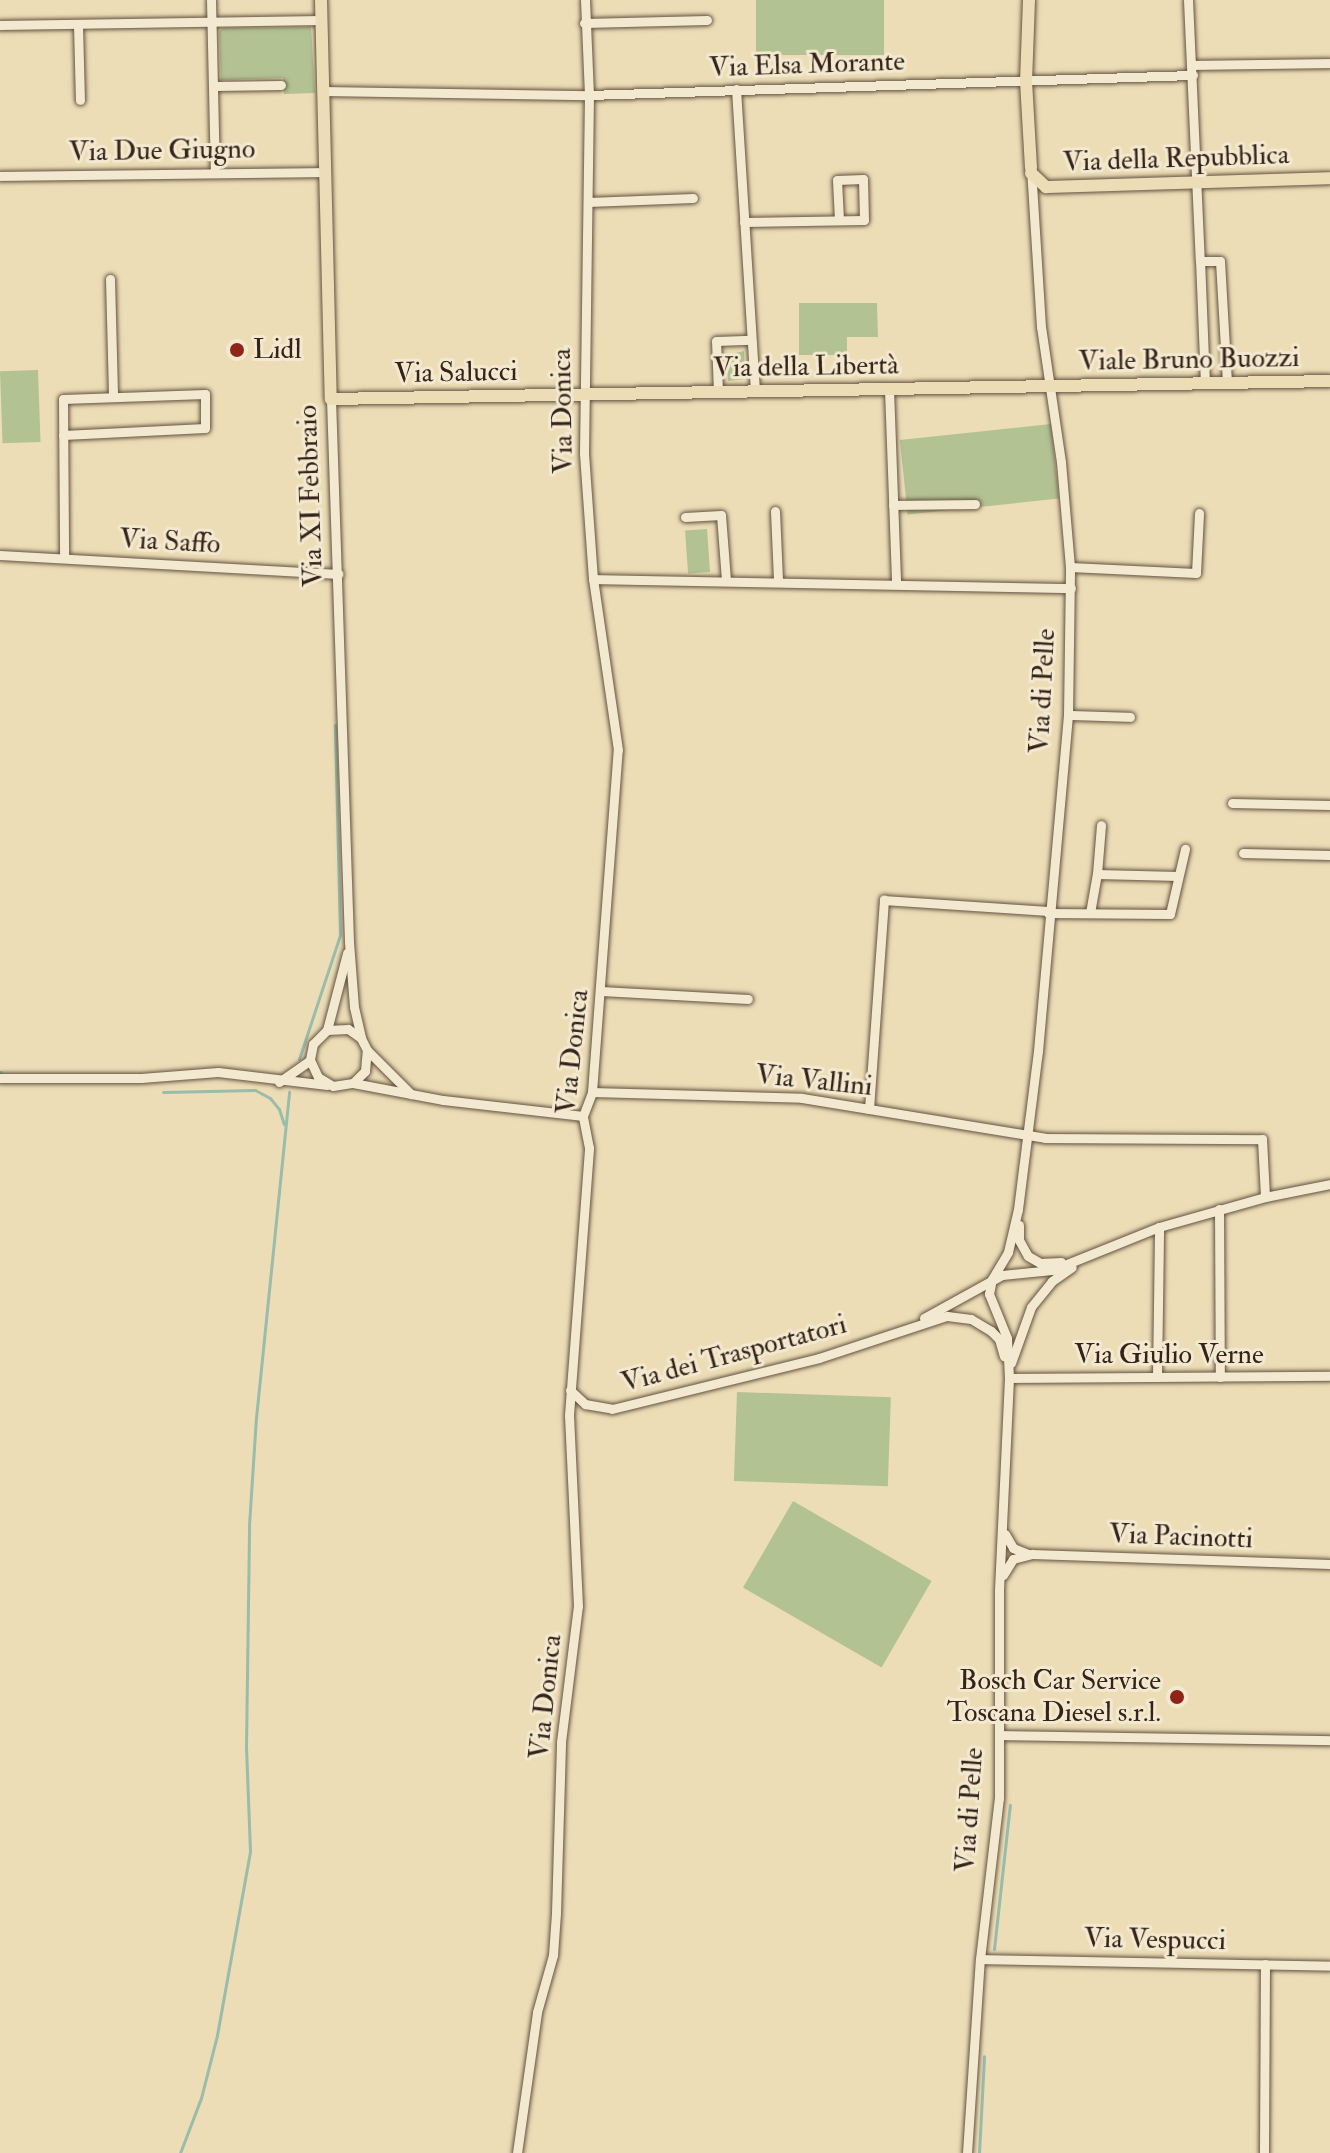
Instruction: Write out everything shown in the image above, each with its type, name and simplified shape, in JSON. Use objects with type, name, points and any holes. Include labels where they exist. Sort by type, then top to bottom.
[{"type":"main road","name":"Via XI Febbraio","points":[[321,0],[331,399]]},
{"type":"main road","name":"Via di Pelle","points":[[1029,0],[1026,81],[1031,170]]},
{"type":"main road","name":"Via della Repubblica","points":[[1031,170],[1046,187],[1330,178]]},
{"type":"main road","name":"Viale Bruno Buozzi","points":[[1049,386],[1205,384],[1226,377],[1330,381]]},
{"type":"main road","name":"Via della Libertà","points":[[582,395],[1049,386]]},
{"type":"main road","name":"Via Salucci","points":[[331,399],[582,395]]},
{"type":"street","points":[[211,0],[215,171]]},
{"type":"street","name":"Via Donica","points":[[517,2153],[537,2012],[553,1955],[561,1742],[578,1606],[570,1456],[570,1390],[589,1148],[583,1116],[592,1092],[618,750],[593,579],[582,395],[589,95],[585,0]]},
{"type":"street","points":[[1188,0],[1205,384]]},
{"type":"street","points":[[0,25],[321,20]]},
{"type":"street","points":[[584,23],[707,20]]},
{"type":"street","points":[[78,25],[80,100]]},
{"type":"street","name":"Via Elsa Morante","points":[[323,91],[589,95],[1026,81],[1330,63]]},
{"type":"street","points":[[215,86],[281,85]]},
{"type":"street","points":[[736,89],[755,391]]},
{"type":"street","name":"Via di Pelle","points":[[967,2153],[980,1959],[999,1798],[999,1590],[1009,1376],[1007,1338],[989,1294],[992,1279],[1008,1252],[1018,1209],[1028,1137],[1068,715],[1070,567],[1061,462],[1047,371],[1031,170]]},
{"type":"street","name":"Via Due Giugno","points":[[0,176],[325,172]]},
{"type":"street","points":[[744,222],[864,220],[863,179],[837,180],[839,220]]},
{"type":"street","points":[[588,202],[693,198]]},
{"type":"street","points":[[1200,261],[1220,261],[1226,377],[1206,369]]},
{"type":"street","points":[[110,279],[113,397]]},
{"type":"street","points":[[718,392],[716,341],[751,340]]},
{"type":"street","points":[[1030,387],[1038,384],[1047,371]]},
{"type":"street","points":[[889,389],[896,584]]},
{"type":"street","points":[[63,435],[205,428],[205,394],[63,399],[63,435],[64,558]]},
{"type":"street","name":"Via XI Febbraio","points":[[331,399],[349,942],[354,1007],[361,1038]]},
{"type":"street","points":[[893,505],[975,504]]},
{"type":"street","points":[[775,511],[778,581]]},
{"type":"street","points":[[1070,567],[1196,573],[1199,513]]},
{"type":"street","points":[[685,517],[721,515],[726,580]]},
{"type":"street","name":"Via Saffo","points":[[0,555],[338,574]]},
{"type":"street","points":[[593,579],[1071,588]]},
{"type":"street","points":[[1068,715],[1130,717]]},
{"type":"street","points":[[1232,803],[1330,805]]},
{"type":"street","points":[[1090,913],[1101,825]]},
{"type":"street","points":[[869,1109],[884,900],[1048,912],[1170,914],[1185,849]]},
{"type":"street","points":[[1243,853],[1330,855]]},
{"type":"street","points":[[1097,874],[1178,876]]},
{"type":"street","name":"Via XI Febbraio","points":[[327,1030],[349,942]]},
{"type":"street","points":[[601,991],[748,999]]},
{"type":"street","points":[[333,1086],[318,1077],[310,1060],[313,1044],[327,1030],[348,1029],[361,1038],[367,1050],[411,1094]]},
{"type":"street","points":[[353,1083],[365,1071],[367,1050]]},
{"type":"street","points":[[279,1082],[310,1060]]},
{"type":"street","points":[[0,1078],[141,1078],[218,1072],[279,1082],[333,1086],[353,1083],[411,1094],[583,1116]]},
{"type":"street","name":"Via Vallini","points":[[592,1092],[802,1098],[1028,1137],[1262,1139],[1265,1197]]},
{"type":"street","points":[[992,1279],[1052,1270],[1159,1227],[1330,1181]]},
{"type":"street","points":[[1018,1209],[1019,1240],[1033,1260],[1058,1263],[1088,1257]]},
{"type":"street","points":[[1219,1209],[1220,1377]]},
{"type":"street","points":[[1157,1377],[1159,1227]]},
{"type":"street","name":"Via di Pelle","points":[[1009,1376],[1017,1339],[1041,1291],[1088,1257]]},
{"type":"street","name":"Via dei Trasportatori","points":[[911,1326],[992,1279]]},
{"type":"street","name":"Via dei Trasportatori","points":[[570,1390],[585,1404],[612,1409],[819,1358],[947,1316],[978,1322],[999,1339],[1009,1376]]},
{"type":"street","name":"Via Giulio Verne","points":[[1009,1376],[1330,1376]]},
{"type":"street","points":[[1003,1513],[1009,1543],[1017,1551],[1032,1554]]},
{"type":"street","points":[[999,1590],[1009,1563],[1020,1556],[1032,1554]]},
{"type":"street","name":"Via Pacinotti","points":[[1032,1554],[1330,1564]]},
{"type":"street","points":[[1000,1735],[1330,1740]]},
{"type":"street","name":"Via Vespucci","points":[[980,1959],[1330,1966]]},
{"type":"street","points":[[1264,2153],[1265,1964]]},
{"type":"green space","points":[[756,0],[884,0],[884,55],[756,55]]},
{"type":"green space","points":[[311,27],[315,93],[284,94],[283,78],[221,80],[219,32],[222,28]]},
{"type":"green space","points":[[799,303],[877,303],[878,337],[847,337],[847,355],[799,355]]},
{"type":"green space","points":[[744,351],[745,379],[728,381],[727,355]]},
{"type":"green space","points":[[38,370],[41,442],[3,443],[0,371]]},
{"type":"green space","points":[[1051,424],[1059,499],[908,514],[900,440]]},
{"type":"green space","points":[[707,529],[710,572],[688,573],[685,531]]},
{"type":"green space","points":[[737,1392],[891,1397],[888,1486],[734,1481]]},
{"type":"green space","points":[[793,1501],[932,1581],[882,1668],[743,1588]]},
{"type":"waterway","points":[[299,1059],[340,935],[335,725]]},
{"type":"waterway","points":[[163,1092],[255,1090],[270,1098],[279,1109],[284,1124]]},
{"type":"waterway","points":[[180,2153],[201,2098],[217,2035],[250,1851],[246,1747],[249,1525],[256,1418],[289,1092]]},
{"type":"waterway","points":[[994,1949],[1010,1805]]},
{"type":"waterway","points":[[979,2153],[984,2056]]},
{"type":"place","name":"Lidl","points":[[237,350]]},
{"type":"place","name":"Bosch Car Service Toscana Diesel s.r.l.","points":[[1177,1697]]}]
